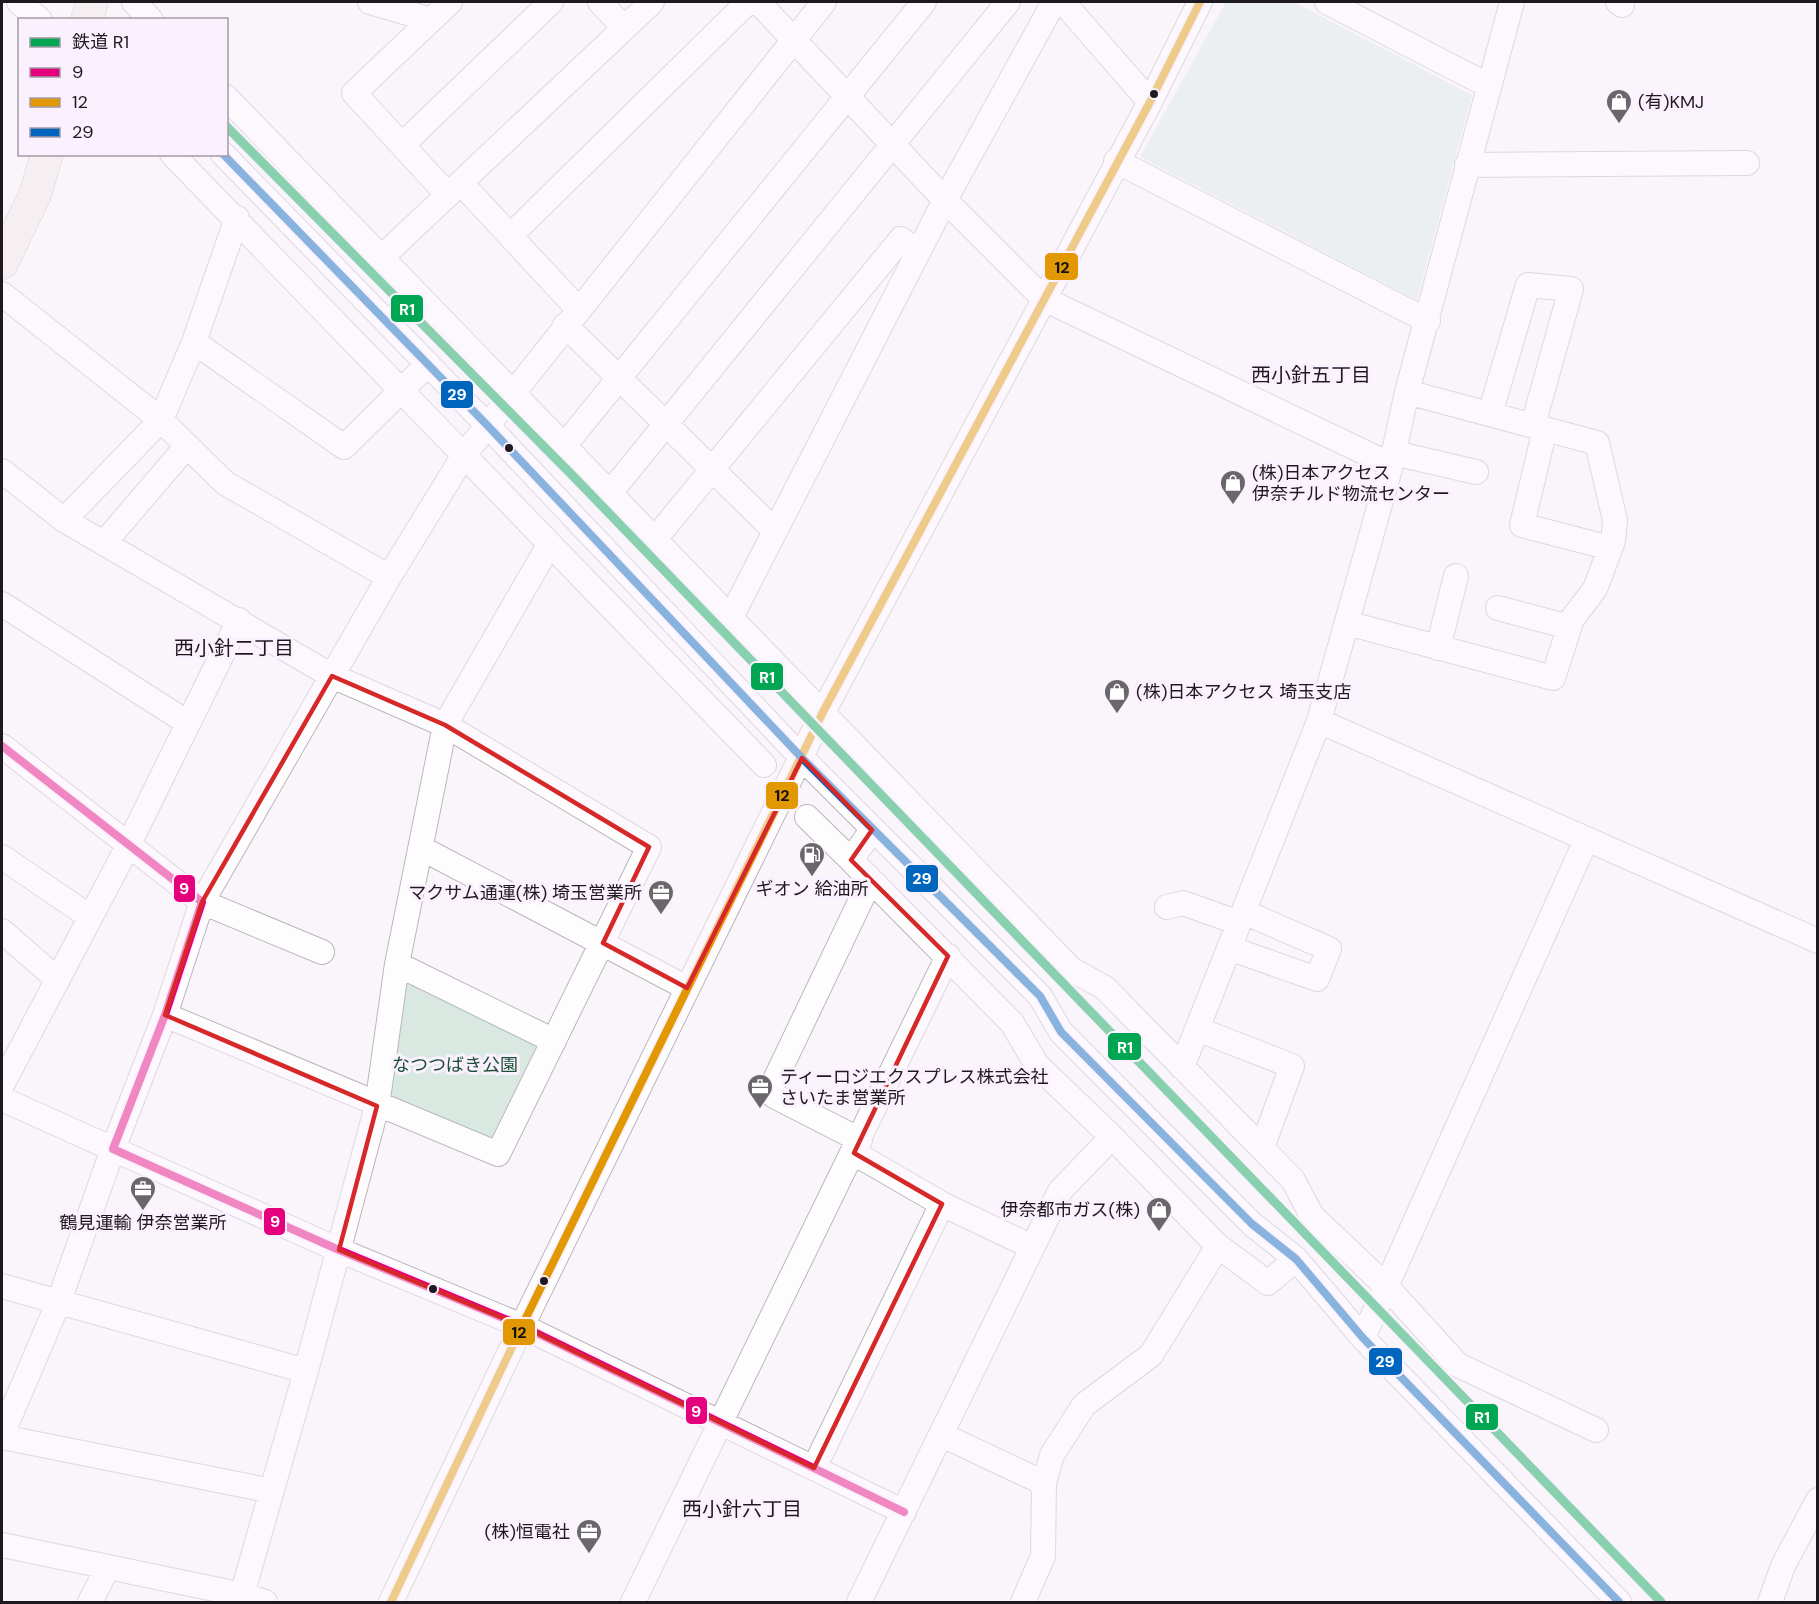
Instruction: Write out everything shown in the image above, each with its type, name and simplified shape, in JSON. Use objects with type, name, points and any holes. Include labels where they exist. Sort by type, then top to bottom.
[{"type":"main road","points":[[2,264],[35,195],[46,156]]},
{"type":"street","points":[[18,2],[38,18]]},
{"type":"street","points":[[134,2],[149,18]]},
{"type":"street","points":[[370,2],[431,20]]},
{"type":"street","points":[[450,2],[354,93],[402,145],[510,236],[619,378],[775,531]]},
{"type":"street","points":[[402,145],[550,2]]},
{"type":"street","points":[[600,2],[624,28]]},
{"type":"street","points":[[382,257],[652,2]]},
{"type":"street","points":[[510,236],[748,2]]},
{"type":"street","points":[[758,2],[945,200],[1044,298],[1392,459],[1476,472]]},
{"type":"street","points":[[272,1491],[2,1436],[59,1301],[112,1149],[165,1015],[202,902],[389,577],[464,455],[571,317],[824,2]]},
{"type":"street","points":[[564,446],[924,2]]},
{"type":"street","points":[[610,493],[1008,2]]},
{"type":"street","points":[[731,617],[945,200],[1054,2]]},
{"type":"street","points":[[1063,2],[1150,102]]},
{"type":"street","points":[[391,1602],[522,1326],[823,712],[1116,161],[1150,102],[1200,2]]},
{"type":"street","points":[[1327,2],[1489,86]]},
{"type":"street","points":[[1182,1067],[1319,721],[1392,459],[1407,392],[1428,321],[1467,165],[1512,2]]},
{"type":"street","points":[[228,99],[1071,969],[1105,988],[1262,1148],[1293,1180],[1312,1216],[1387,1287],[1458,1365],[1596,1430]]},
{"type":"street","points":[[174,156],[237,218],[523,518],[764,765]]},
{"type":"street","points":[[225,156],[487,425],[802,758],[1040,996],[1061,1032],[1235,1208],[1296,1259],[1363,1338],[1619,1602]]},
{"type":"street","points":[[1116,161],[1428,321]]},
{"type":"street","points":[[1467,165],[1746,164]]},
{"type":"street","points":[[64,520],[161,420],[194,342],[237,218]]},
{"type":"street","points":[[655,539],[901,239],[918,252]]},
{"type":"street","points":[[1490,414],[1528,285],[1571,289],[1539,427],[1522,525],[1610,548]]},
{"type":"street","points":[[2,294],[161,420],[225,483],[389,577]]},
{"type":"street","points":[[194,342],[344,447],[428,364]]},
{"type":"street","points":[[1347,623],[1553,678],[1572,619],[1595,589],[1610,548],[1615,520],[1598,443],[1407,392]]},
{"type":"street","points":[[104,543],[187,446]]},
{"type":"street","points":[[2,471],[64,520],[332,676],[445,725],[650,847],[498,1154],[377,1106],[165,1015]]},
{"type":"street","points":[[523,518],[548,489]]},
{"type":"street","points":[[2,1545],[249,1600],[272,1491],[377,1106],[397,964],[445,725],[549,544]]},
{"type":"street","points":[[1438,648],[1456,576]]},
{"type":"street","points":[[2,604],[188,723]]},
{"type":"street","points":[[1498,608],[1569,627]]},
{"type":"street","points":[[2,1086],[128,846],[239,620]]},
{"type":"street","points":[[1319,721],[1818,941]]},
{"type":"street","points":[[2,746],[202,902],[322,952]]},
{"type":"street","points":[[807,818],[948,956],[1012,1023],[1037,1065],[1112,1137],[1218,1246],[1268,1283],[1296,1259]]},
{"type":"street","points":[[851,860],[872,830]]},
{"type":"street","points":[[1363,1338],[1586,840]]},
{"type":"street","points":[[421,848],[687,988]]},
{"type":"street","points":[[2,856],[90,917]]},
{"type":"street","points":[[870,881],[772,1086],[774,1096],[857,1147],[942,1204],[1032,1246]]},
{"type":"street","points":[[1167,907],[1183,903],[1241,918],[1329,949],[1317,980],[1229,948]]},
{"type":"street","points":[[2,931],[58,980]]},
{"type":"street","points":[[633,1602],[857,1147],[948,956]]},
{"type":"street","points":[[397,964],[554,1041]]},
{"type":"street","points":[[1197,1029],[1292,1066],[1262,1148]]},
{"type":"street","points":[[2,1099],[339,1250],[522,1326],[904,1512]]},
{"type":"street","points":[[859,1602],[1060,1191],[1112,1137]]},
{"type":"street","points":[[814,1468],[942,1204]]},
{"type":"street","points":[[1023,1602],[1043,1556],[1044,1483],[1052,1455],[1084,1405],[1152,1356],[1218,1246]]},
{"type":"street","points":[[2,1286],[306,1371]]},
{"type":"street","points":[[942,1436],[1044,1483]]},
{"type":"street","points":[[1770,1602],[1783,1566],[1817,1503]]},
{"type":"street","points":[[90,1602],[108,1567]]},
{"type":"highlighted area","points":[[332,676],[445,725],[649,847],[603,943],[687,988],[802,758],[872,830],[851,860],[948,956],[854,1153],[942,1204],[814,1468],[522,1326],[339,1250],[377,1106],[165,1015],[202,902]]},
{"type":"green space","points":[[1226,2],[1294,2],[1472,95],[1417,300],[1140,157]]},
{"type":"green space","name":"なつつばき公園","points":[[405,981],[540,1040],[542,1051],[497,1143],[389,1102]]},
{"type":"rail line","name":"R1","points":[[228,128],[573,476],[1661,1602]]},
{"type":"transit line","name":"12","points":[[391,1602],[522,1326],[823,712],[1150,102],[1200,2]]},
{"type":"transit line","name":"29","points":[[225,156],[487,425],[802,758],[1040,996],[1061,1032],[1252,1224],[1296,1259],[1363,1338],[1619,1602]]},
{"type":"transit line","name":"9","points":[[2,746],[202,902],[165,1015],[113,1149],[339,1250],[522,1326],[904,1512]]},
{"type":"place","name":"(有)KMJ","points":[[1619,125]]},
{"type":"place","name":"(株)日本アクセス 伊奈チルド物流センター","points":[[1233,506]]},
{"type":"place","name":"(株)日本アクセス 埼玉支店","points":[[1117,715]]},
{"type":"place","name":"ギオン 給油所","points":[[812,878]]},
{"type":"place","name":"マクサム通運(株) 埼玉営業所","points":[[661,916]]},
{"type":"place","name":"ティーロジエクスプレス株式会社 さいたま営業所","points":[[760,1110]]},
{"type":"place","name":"鶴見運輸 伊奈営業所","points":[[143,1212]]},
{"type":"place","name":"伊奈都市ガス(株)","points":[[1159,1233]]},
{"type":"place","name":"(株)恒電社","points":[[589,1555]]},
{"type":"district","name":"西小針五丁目","points":[[1311,375]]},
{"type":"district","name":"西小針二丁目","points":[[234,648]]},
{"type":"district","name":"西小針六丁目","points":[[742,1509]]}]
